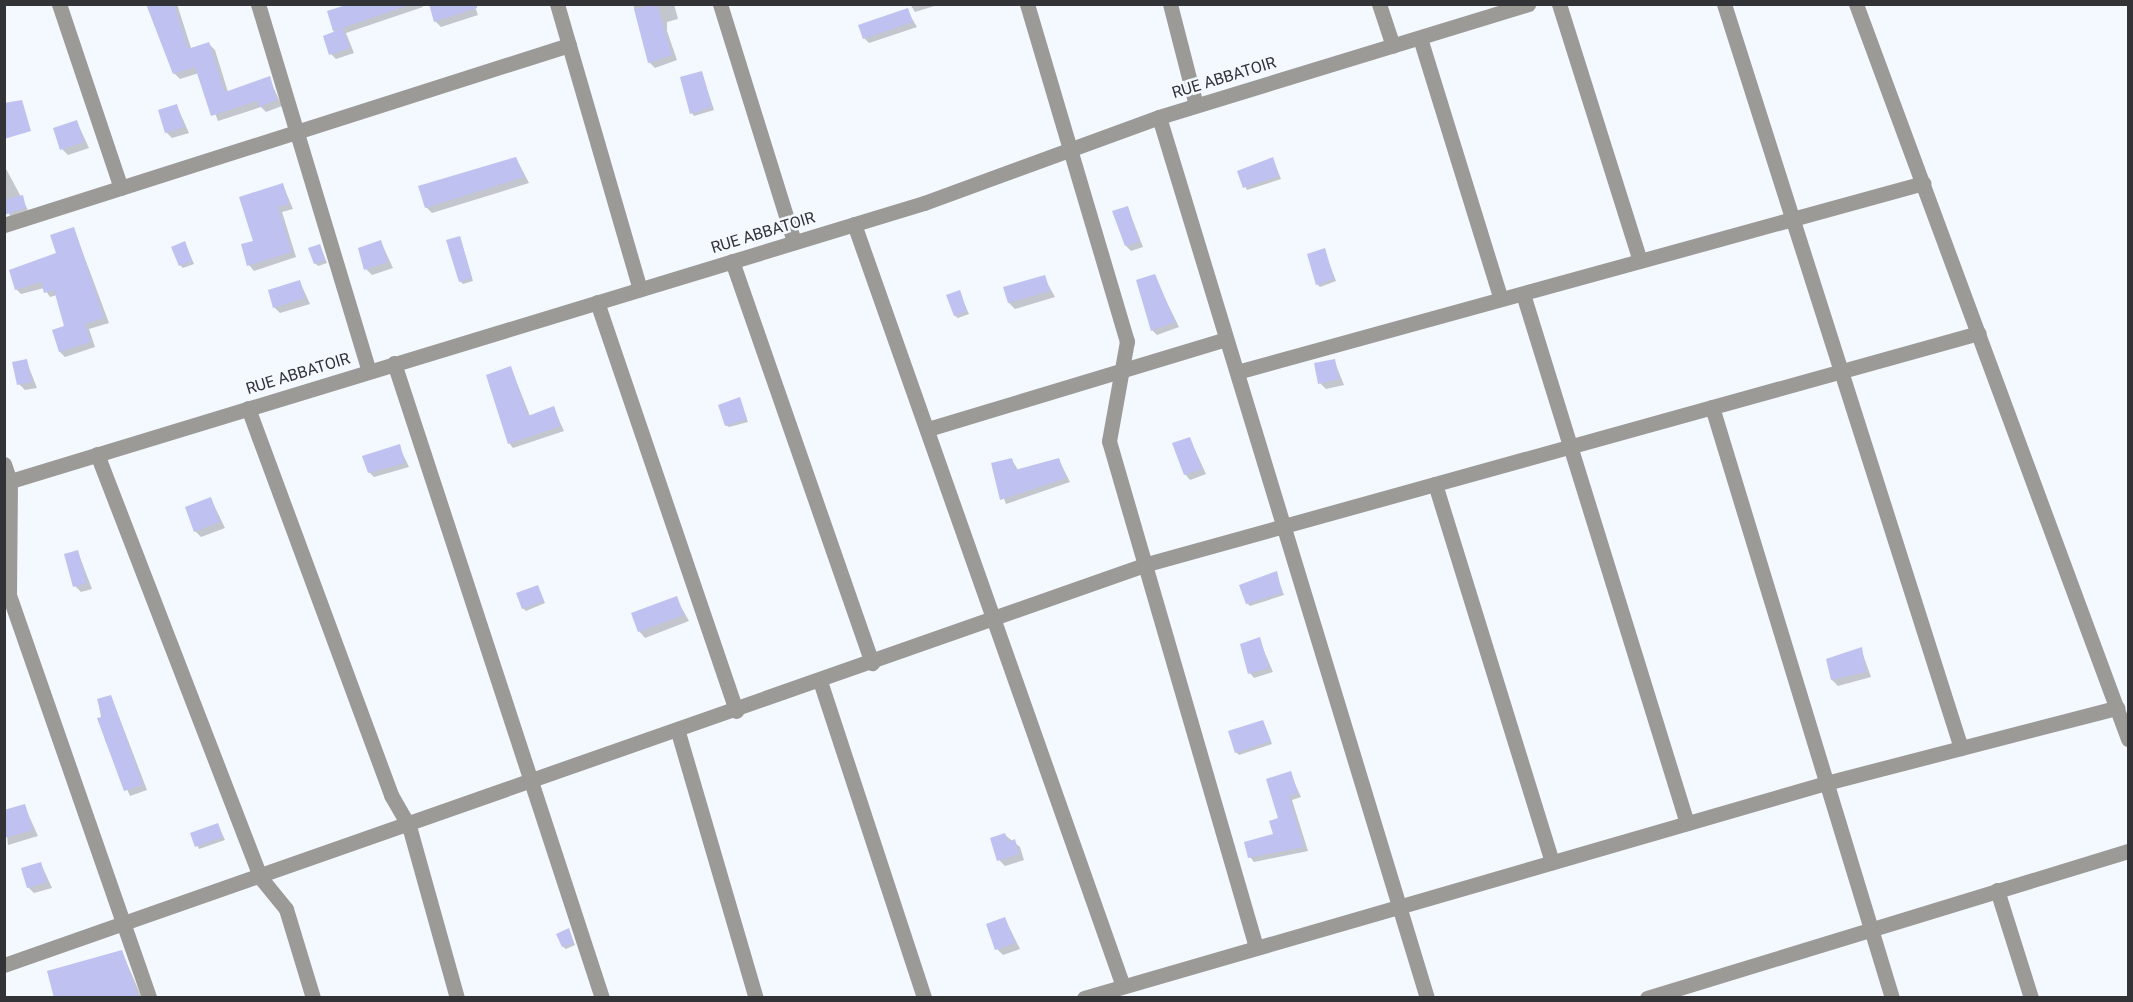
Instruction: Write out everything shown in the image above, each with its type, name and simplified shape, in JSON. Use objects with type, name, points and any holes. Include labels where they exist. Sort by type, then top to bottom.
[{"type":"street","points":[[59,4],[121,188]]},
{"type":"street","points":[[258,4],[369,371]]},
{"type":"street","points":[[557,4],[639,289]]},
{"type":"street","points":[[720,4],[794,242]]},
{"type":"street","points":[[1027,4],[1072,149],[1127,341],[1109,441],[1147,564],[1256,948]]},
{"type":"street","points":[[1170,4],[1196,105]]},
{"type":"street","points":[[1379,4],[1393,46]]},
{"type":"street","name":"RUE ABBATOIR","points":[[7,482],[854,224],[1196,105],[1420,38],[1496,9],[1528,4]]},
{"type":"street","points":[[1559,4],[1640,261]]},
{"type":"street","points":[[1724,4],[1961,748]]},
{"type":"street","points":[[1856,4],[2128,739]]},
{"type":"street","points":[[1420,38],[1501,299]]},
{"type":"street","points":[[4,225],[569,45]]},
{"type":"street","points":[[1160,117],[1426,998]]},
{"type":"street","points":[[1237,372],[1923,183]]},
{"type":"street","points":[[854,224],[996,619],[1123,986]]},
{"type":"street","points":[[732,261],[872,663]]},
{"type":"street","points":[[1523,294],[1687,823]]},
{"type":"street","points":[[597,302],[736,711]]},
{"type":"street","points":[[4,965],[532,784],[1147,564],[1979,333]]},
{"type":"street","points":[[928,429],[1227,339]]},
{"type":"street","points":[[394,363],[602,998]]},
{"type":"street","points":[[1712,407],[1892,998]]},
{"type":"street","points":[[248,408],[391,795],[409,826],[457,998]]},
{"type":"street","points":[[97,454],[260,877],[286,909],[313,998]]},
{"type":"street","points":[[4,464],[7,482],[9,595],[149,998]]},
{"type":"street","points":[[1435,484],[1552,862]]},
{"type":"street","points":[[820,681],[924,998]]},
{"type":"street","points":[[1084,998],[1826,783],[2117,708]]},
{"type":"street","points":[[678,732],[756,998]]},
{"type":"street","points":[[1647,998],[1870,927],[2128,850]]},
{"type":"street","points":[[1997,890],[2031,998]]},
{"type":"building","points":[[146,4],[174,4],[188,49],[209,42],[225,92],[270,76],[277,100],[259,107],[257,101],[211,116],[195,67],[173,74]]},
{"type":"building","points":[[349,4],[403,4],[404,7],[333,31],[327,11]]},
{"type":"building","points":[[429,4],[477,4],[477,8],[434,22]]},
{"type":"building","points":[[657,4],[672,55],[648,63],[634,9]]},
{"type":"building","points":[[908,8],[913,22],[863,39],[858,25]]},
{"type":"building","points":[[343,28],[350,48],[329,55],[323,36]]},
{"type":"building","points":[[702,71],[712,107],[690,114],[680,77]]},
{"type":"building","points":[[22,100],[31,131],[4,139],[4,103]]},
{"type":"building","points":[[177,104],[184,127],[165,133],[158,110]]},
{"type":"building","points":[[77,120],[84,142],[60,150],[53,128]]},
{"type":"building","points":[[516,157],[524,177],[425,208],[418,186]]},
{"type":"building","points":[[1273,157],[1279,176],[1243,188],[1237,171]]},
{"type":"building","points":[[283,183],[289,204],[278,207],[292,252],[247,266],[241,244],[253,241],[239,197]]},
{"type":"building","points":[[23,195],[26,208],[4,215],[4,200]]},
{"type":"building","points":[[1128,206],[1139,242],[1125,246],[1112,211]]},
{"type":"building","points":[[74,227],[104,318],[85,324],[91,342],[59,352],[52,330],[64,326],[54,290],[44,293],[41,282],[15,290],[9,270],[56,253],[50,235]]},
{"type":"building","points":[[460,236],[472,278],[459,282],[446,240]]},
{"type":"building","points":[[381,240],[388,262],[364,270],[358,248]]},
{"type":"building","points":[[185,241],[192,261],[179,266],[171,247]]},
{"type":"building","points":[[320,244],[325,260],[314,264],[308,248]]},
{"type":"building","points":[[1325,248],[1334,279],[1316,285],[1307,254]]},
{"type":"building","points":[[1155,274],[1175,322],[1151,331],[1136,280]]},
{"type":"building","points":[[1045,275],[1050,291],[1008,303],[1003,287]]},
{"type":"building","points":[[300,280],[305,298],[273,308],[268,290]]},
{"type":"building","points":[[960,290],[967,311],[954,316],[946,295]]},
{"type":"building","points":[[27,359],[32,382],[17,385],[12,362]]},
{"type":"building","points":[[1335,359],[1339,379],[1318,384],[1314,363]]},
{"type":"building","points":[[511,366],[528,416],[554,406],[561,426],[508,444],[486,375]]},
{"type":"building","points":[[740,397],[747,419],[725,426],[718,405]]},
{"type":"building","points":[[1190,437],[1202,469],[1184,475],[1172,443]]},
{"type":"building","points":[[400,444],[405,463],[368,473],[362,456]]},
{"type":"building","points":[[1012,458],[1015,470],[1059,458],[1066,478],[1000,500],[991,463]]},
{"type":"building","points":[[211,497],[220,522],[194,532],[185,507]]},
{"type":"building","points":[[78,550],[87,583],[73,587],[64,554]]},
{"type":"building","points":[[1277,571],[1282,593],[1246,604],[1239,585]]},
{"type":"building","points":[[538,585],[544,601],[522,609],[516,593]]},
{"type":"building","points":[[677,596],[684,615],[638,632],[631,613]]},
{"type":"building","points":[[1260,637],[1269,668],[1248,674],[1240,644]]},
{"type":"building","points":[[1862,647],[1866,672],[1831,680],[1826,659]]},
{"type":"building","points":[[111,695],[143,785],[124,791],[97,718],[102,717],[97,699]]},
{"type":"building","points":[[1263,720],[1271,741],[1235,753],[1228,731]]},
{"type":"building","points":[[1291,771],[1298,793],[1289,796],[1304,847],[1248,858],[1244,842],[1273,834],[1269,821],[1278,818],[1266,779]]},
{"type":"building","points":[[25,804],[33,830],[4,838],[4,810]]},
{"type":"building","points":[[218,823],[223,837],[195,847],[190,833]]},
{"type":"building","points":[[1005,833],[1008,842],[1015,839],[1019,854],[997,861],[990,838]]},
{"type":"building","points":[[41,862],[47,882],[27,888],[21,868]]},
{"type":"building","points":[[1005,917],[1015,943],[995,950],[986,924]]},
{"type":"building","points":[[569,928],[574,943],[562,947],[556,934]]},
{"type":"building","points":[[122,950],[139,998],[54,998],[47,971]]}]
